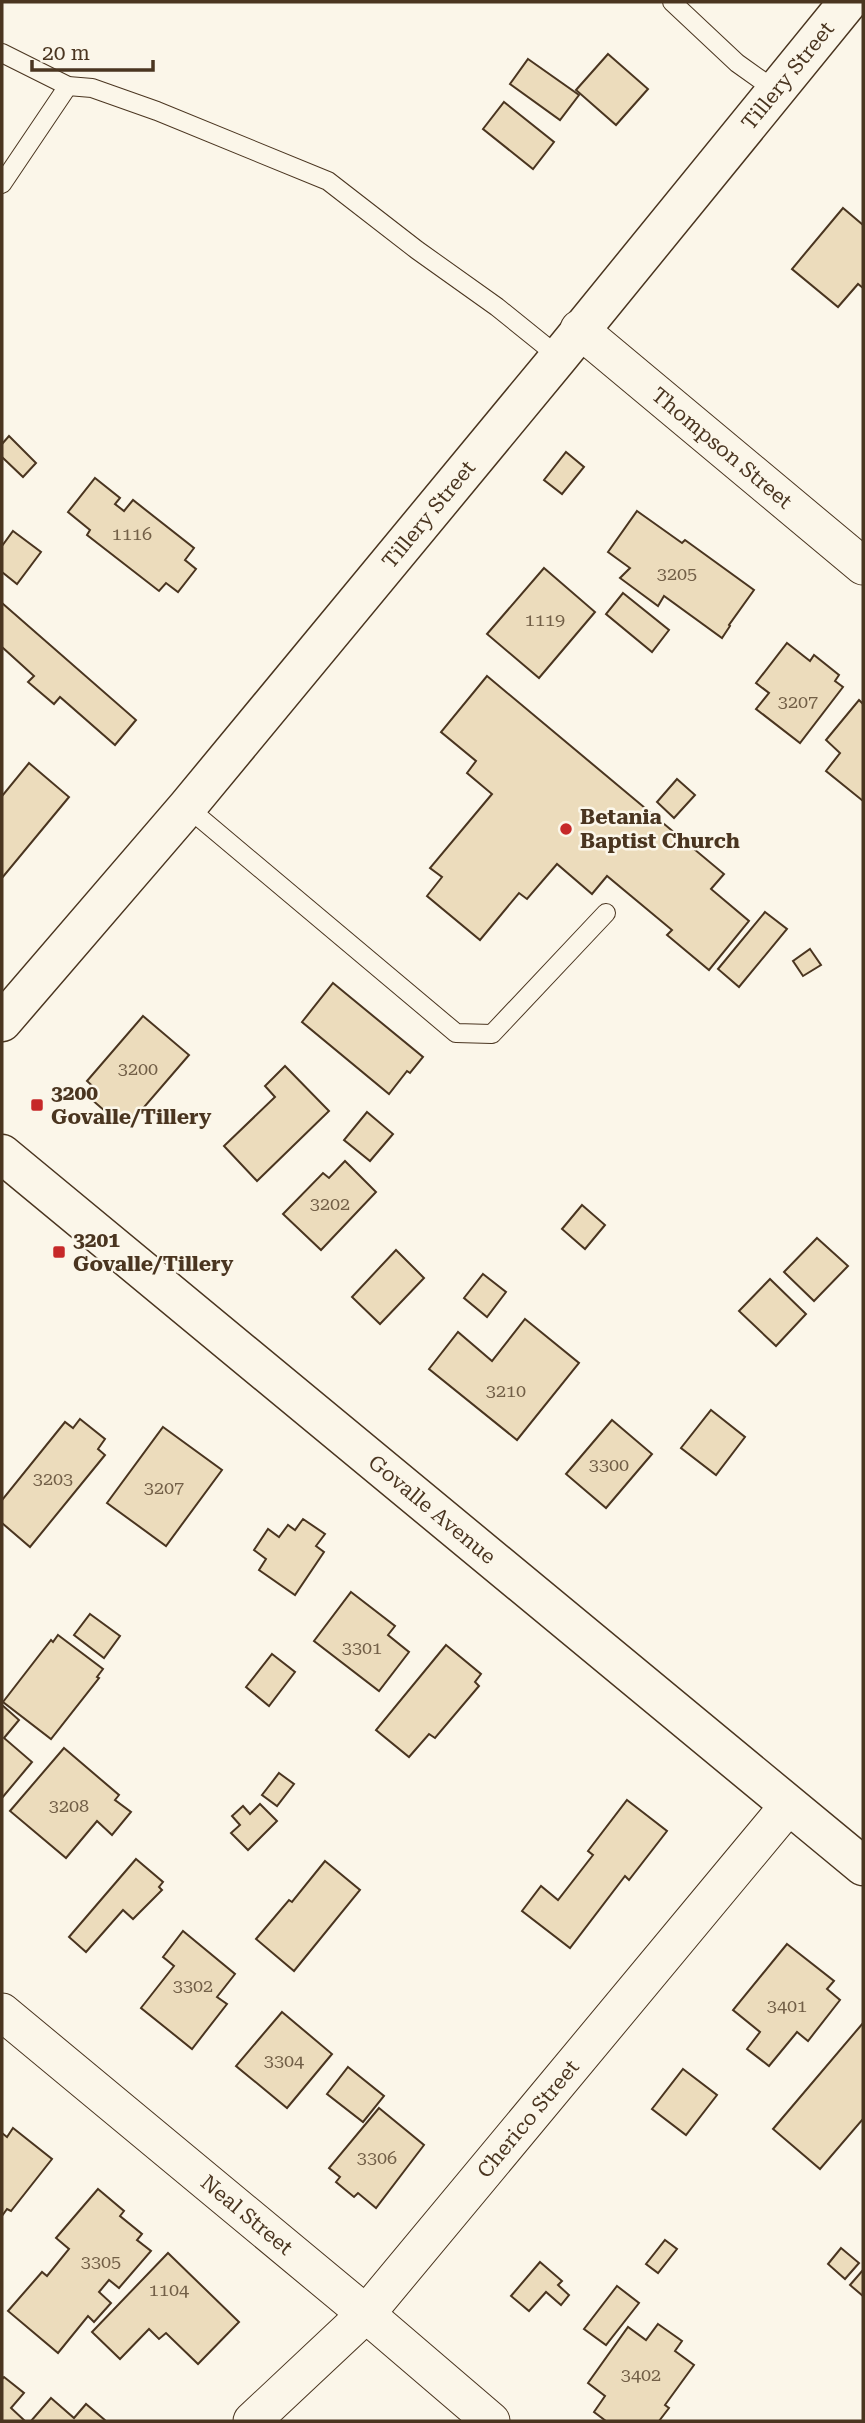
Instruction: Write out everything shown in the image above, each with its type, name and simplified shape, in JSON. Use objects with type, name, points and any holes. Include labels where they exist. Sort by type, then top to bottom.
[{"type":"street","name":"Tillery Street","points":[[2,1022],[187,807],[848,2]]},
{"type":"street","name":"Thompson Street","points":[[569,343],[863,566]]},
{"type":"street","name":"Govalle Avenue","points":[[2,1154],[863,1866]]},
{"type":"street","name":"Cherico Street","points":[[252,2421],[366,2314],[789,1805]]},
{"type":"street","name":"Neal Street","points":[[2,2012],[491,2421]]},
{"type":"lane","points":[[672,2],[737,63],[775,90]]},
{"type":"lane","points":[[2,53],[68,86],[92,88],[157,111],[328,181],[417,250],[497,307],[569,343]]},
{"type":"lane","points":[[2,184],[68,86]]},
{"type":"lane","points":[[187,807],[456,1032],[492,1034],[606,913]]},
{"type":"building","points":[[608,54],[648,89],[616,125],[576,90]]},
{"type":"building","points":[[528,59],[579,95],[560,120],[510,84]]},
{"type":"building","points":[[504,102],[554,142],[533,169],[483,129]]},
{"type":"building","points":[[843,208],[863,225],[863,288],[858,284],[838,307],[792,269]]},
{"type":"building","points":[[9,436],[36,463],[23,477],[2,457],[2,444]]},
{"type":"building","points":[[566,452],[584,467],[562,494],[544,480]]},
{"type":"building","points":[[95,478],[120,498],[115,504],[124,511],[133,500],[194,548],[185,560],[196,569],[178,592],[166,583],[159,591],[87,535],[90,530],[68,512]]},
{"type":"building","points":[[637,511],[682,543],[685,540],[754,590],[722,638],[664,596],[658,606],[620,578],[630,568],[608,552]]},
{"type":"building","points":[[13,531],[41,552],[17,584],[2,572],[2,546]]},
{"type":"building","points":[[544,568],[595,612],[539,678],[487,634]]},
{"type":"building","points":[[623,593],[669,630],[652,652],[606,614]]},
{"type":"building","points":[[2,603],[136,720],[115,745],[60,697],[54,704],[28,682],[34,676],[2,647]]},
{"type":"building","points":[[787,643],[810,661],[814,655],[839,675],[835,681],[843,687],[800,743],[756,709],[769,693],[756,683]]},
{"type":"building","name":"Betania Baptist Church","points":[[487,676],[724,874],[711,889],[749,921],[709,970],[667,935],[672,930],[607,876],[592,894],[557,864],[527,899],[519,893],[480,940],[427,896],[442,877],[430,868],[492,794],[467,773],[476,761],[441,732]]},
{"type":"building","points":[[859,700],[863,704],[863,801],[826,771],[840,753],[826,740]]},
{"type":"building","points":[[29,763],[69,797],[2,878],[2,796]]},
{"type":"building","points":[[677,779],[695,795],[674,818],[657,802]]},
{"type":"building","points":[[765,912],[787,929],[739,987],[718,969]]},
{"type":"building","points":[[810,949],[821,965],[803,976],[793,961]]},
{"type":"building","points":[[333,983],[423,1057],[410,1073],[407,1071],[389,1094],[302,1022]]},
{"type":"building","points":[[143,1016],[189,1055],[133,1120],[127,1116],[120,1124],[91,1099],[98,1091],[87,1081]]},
{"type":"building","points":[[285,1066],[329,1111],[257,1181],[224,1146],[275,1097],[265,1086]]},
{"type":"building","points":[[367,1112],[393,1134],[370,1161],[344,1140]]},
{"type":"building","points":[[345,1161],[376,1192],[321,1250],[283,1214],[323,1173],[329,1178]]},
{"type":"building","points":[[582,1205],[605,1225],[585,1249],[562,1229]]},
{"type":"building","points":[[817,1238],[848,1266],[814,1301],[784,1272]]},
{"type":"building","points":[[396,1250],[424,1278],[380,1324],[352,1297]]},
{"type":"building","points":[[483,1274],[506,1292],[487,1317],[464,1298]]},
{"type":"building","points":[[770,1279],[806,1314],[776,1346],[739,1311]]},
{"type":"building","points":[[525,1319],[579,1363],[517,1440],[429,1369],[458,1332],[492,1361]]},
{"type":"building","points":[[711,1410],[745,1437],[716,1475],[681,1448]]},
{"type":"building","points":[[80,1419],[105,1439],[98,1449],[105,1455],[30,1547],[2,1523],[2,1500],[65,1422],[73,1428]]},
{"type":"building","points":[[612,1420],[652,1454],[606,1508],[566,1474]]},
{"type":"building","points":[[163,1427],[222,1470],[166,1546],[107,1503]]},
{"type":"building","points":[[303,1519],[325,1534],[316,1546],[324,1552],[295,1595],[259,1570],[266,1559],[254,1550],[268,1529],[279,1537],[288,1525],[295,1530]]},
{"type":"building","points":[[351,1592],[395,1626],[388,1635],[409,1652],[379,1691],[314,1641]]},
{"type":"building","points":[[90,1614],[120,1636],[104,1658],[74,1635]]},
{"type":"building","points":[[58,1635],[103,1669],[97,1677],[99,1678],[51,1739],[3,1702],[51,1640],[53,1642]]},
{"type":"building","points":[[446,1645],[481,1674],[475,1682],[479,1686],[435,1738],[429,1734],[409,1757],[376,1730]]},
{"type":"building","points":[[272,1654],[295,1672],[269,1706],[246,1687]]},
{"type":"building","points":[[2,1705],[19,1720],[4,1738],[32,1762],[2,1798]]},
{"type":"building","points":[[64,1748],[119,1795],[115,1800],[131,1812],[112,1835],[97,1821],[66,1858],[10,1811]]},
{"type":"building","points":[[279,1773],[294,1784],[277,1806],[262,1795]]},
{"type":"building","points":[[627,1800],[667,1831],[629,1880],[625,1876],[570,1948],[522,1911],[541,1886],[558,1900],[593,1855],[588,1851]]},
{"type":"building","points":[[260,1804],[277,1821],[248,1850],[231,1833],[240,1825],[232,1816],[243,1806],[250,1814]]},
{"type":"building","points":[[136,1859],[163,1882],[159,1887],[162,1890],[133,1919],[123,1910],[86,1952],[69,1937]]},
{"type":"building","points":[[325,1861],[360,1890],[294,1971],[256,1939],[289,1900],[292,1902]]},
{"type":"building","points":[[183,1931],[235,1974],[217,1997],[227,2004],[192,2049],[141,2008],[174,1966],[163,1957]]},
{"type":"building","points":[[787,1944],[834,1981],[827,1989],[840,2000],[808,2041],[797,2032],[769,2066],[747,2049],[760,2032],[733,2010]]},
{"type":"building","points":[[282,2012],[332,2054],[287,2108],[236,2066]]},
{"type":"building","points":[[863,2023],[863,2119],[820,2169],[773,2129]]},
{"type":"building","points":[[348,2067],[384,2096],[363,2122],[327,2094]]},
{"type":"building","points":[[683,2069],[717,2095],[686,2135],[652,2109]]},
{"type":"building","points":[[379,2108],[424,2145],[376,2208],[358,2193],[354,2197],[336,2182],[340,2177],[329,2168]]},
{"type":"building","points":[[13,2128],[52,2159],[11,2211],[7,2209],[2,2216],[2,2133],[7,2137]]},
{"type":"building","points":[[98,2189],[124,2211],[120,2216],[142,2234],[137,2240],[151,2251],[119,2288],[109,2280],[99,2292],[111,2303],[94,2322],[88,2316],[58,2353],[8,2311],[42,2272],[47,2276],[69,2249],[56,2238]]},
{"type":"building","points":[[665,2240],[677,2249],[658,2273],[646,2264]]},
{"type":"building","points":[[841,2248],[859,2263],[845,2279],[828,2264]]},
{"type":"building","points":[[168,2253],[239,2322],[198,2364],[166,2333],[159,2339],[149,2329],[120,2359],[92,2332]]},
{"type":"building","points":[[540,2262],[562,2281],[558,2285],[569,2295],[561,2305],[546,2292],[529,2311],[511,2296]]},
{"type":"building","points":[[863,2270],[863,2296],[850,2285]]},
{"type":"building","points":[[617,2286],[639,2303],[606,2345],[584,2329]]},
{"type":"building","points":[[658,2324],[682,2341],[675,2351],[694,2365],[665,2405],[669,2408],[659,2421],[606,2421],[594,2412],[605,2396],[588,2383],[628,2327],[646,2340]]},
{"type":"building","points":[[4,2377],[24,2393],[11,2408],[25,2421],[2,2421]]},
{"type":"building","points":[[51,2398],[74,2418],[86,2404],[106,2421],[31,2421]]},
{"type":"place","name":"Betania Baptist Church","points":[[566,829]]},
{"type":"place","name":"3200 Govalle/Tillery","points":[[37,1105]]},
{"type":"place","name":"3201 Govalle/Tillery","points":[[59,1252]]}]
